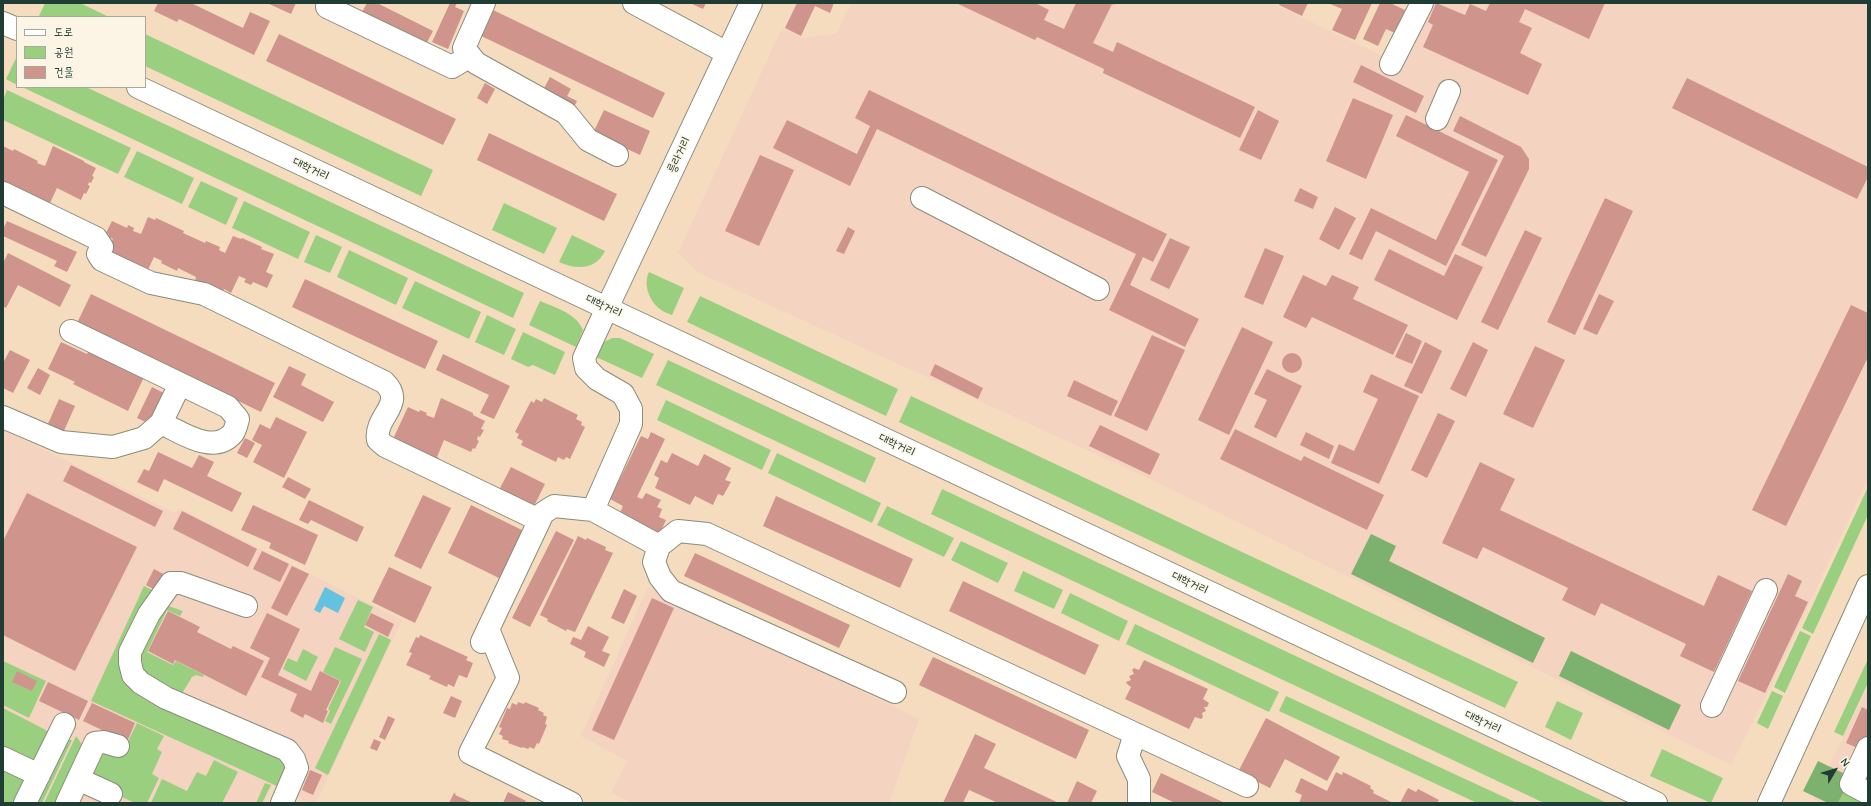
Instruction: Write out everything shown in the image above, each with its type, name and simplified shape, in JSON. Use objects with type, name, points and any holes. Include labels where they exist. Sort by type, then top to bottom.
[{"type":"street","points":[[328,3],[327,7],[452,67],[470,56]]},
{"type":"street","points":[[484,3],[464,48],[476,63],[566,113],[588,140],[617,155]]},
{"type":"street","points":[[634,3],[727,53]]},
{"type":"street","name":"릉라거리","points":[[593,510],[631,424],[631,409],[623,394],[597,379],[586,368],[584,358],[751,3]]},
{"type":"street","points":[[1391,64],[1422,3]]},
{"type":"street","points":[[3,23],[16,29]]},
{"type":"street","name":"대학거리","points":[[140,88],[1656,803]]},
{"type":"street","points":[[1437,119],[1449,91]]},
{"type":"street","points":[[3,193],[96,238],[102,247],[98,254],[102,260],[151,284],[204,294],[384,382],[392,390],[393,398],[376,432],[378,440],[385,446],[539,520]]},
{"type":"street","points":[[922,198],[1098,289]]},
{"type":"street","points":[[71,331],[228,407],[238,419],[233,433],[222,442],[202,442],[161,423]]},
{"type":"street","points":[[3,417],[61,442],[114,447],[144,438],[161,423],[172,405],[180,384]]},
{"type":"street","points":[[571,803],[470,753],[508,678],[485,635],[539,520],[543,513],[554,506],[593,510],[659,546]]},
{"type":"street","points":[[895,692],[672,591],[660,577],[654,562],[659,546],[678,531],[707,534],[1248,786]]},
{"type":"street","points":[[246,606],[180,582],[171,583],[149,614],[130,652],[130,663],[133,675],[141,684],[166,698],[287,750],[294,759],[297,768],[282,803]]},
{"type":"street","points":[[1768,803],[1868,586]]},
{"type":"street","points":[[1712,706],[1766,590]]},
{"type":"street","points":[[25,803],[64,724]]},
{"type":"street","points":[[1135,734],[1128,756],[1139,779],[1138,803]]},
{"type":"street","points":[[67,803],[95,743],[104,742],[118,746]]},
{"type":"street","points":[[1868,748],[1851,784],[1868,793]]},
{"type":"street","points":[[3,758],[39,775]]},
{"type":"street","points":[[78,779],[111,794]]},
{"type":"shaded area","points":[[851,3],[1272,3],[1386,58],[1413,3],[1868,3],[1868,478],[1767,694],[1731,765],[1150,479],[697,272],[678,253],[782,28],[802,38],[837,33]]},
{"type":"shaded area","points":[[3,430],[175,513],[179,508],[402,620],[316,803],[310,803],[273,785],[264,803],[3,803]]},
{"type":"shaded area","points":[[648,587],[919,719],[889,803],[632,803],[611,793],[627,761],[581,736]]},
{"type":"shaded area","points":[[1868,686],[1868,803],[1823,803],[1813,799]]},
{"type":"green space","points":[[45,3],[80,3],[107,16],[39,16]]},
{"type":"green space","points":[[146,34],[433,170],[421,196],[146,66]]},
{"type":"green space","points":[[16,58],[16,84],[6,79]]},
{"type":"green space","points":[[24,88],[88,88],[524,293],[513,318]]},
{"type":"green space","points":[[7,90],[131,148],[118,174],[3,120],[3,100]]},
{"type":"green space","points":[[137,151],[194,178],[182,204],[124,177]]},
{"type":"green space","points":[[201,181],[238,198],[226,225],[188,207]]},
{"type":"green space","points":[[244,201],[310,232],[298,259],[232,228]]},
{"type":"green space","points":[[504,203],[557,228],[544,254],[492,230]]},
{"type":"green space","points":[[316,235],[342,247],[330,273],[304,262]]},
{"type":"green space","points":[[572,235],[605,251],[596,262],[591,265],[579,267],[565,265],[559,262]]},
{"type":"green space","points":[[349,250],[408,278],[396,305],[337,277]]},
{"type":"green space","points":[[649,272],[684,288],[672,315],[664,312],[656,306],[650,297],[647,287],[647,277]]},
{"type":"green space","points":[[415,281],[481,312],[469,339],[402,308]]},
{"type":"green space","points":[[700,296],[898,389],[886,416],[687,322]]},
{"type":"green space","points":[[540,301],[571,315],[580,324],[583,330],[576,347],[529,325]]},
{"type":"green space","points":[[487,315],[516,329],[504,355],[475,342]]},
{"type":"green space","points":[[523,332],[565,352],[555,375],[533,365],[528,367],[511,359]]},
{"type":"green space","points":[[612,338],[620,338],[654,354],[642,378],[596,357],[604,342]]},
{"type":"green space","points":[[668,360],[876,458],[865,483],[656,385]]},
{"type":"green space","points":[[911,396],[1518,682],[1505,708],[899,422]]},
{"type":"green space","points":[[666,400],[771,450],[762,470],[657,420]]},
{"type":"green space","points":[[777,453],[881,503],[872,523],[768,473]]},
{"type":"green space","points":[[1868,487],[1868,515],[1813,634],[1802,628]]},
{"type":"green space","points":[[942,489],[1607,803],[1544,803],[931,514]]},
{"type":"green space","points":[[887,506],[954,538],[944,557],[877,525]]},
{"type":"green space","points":[[1371,534],[1396,546],[1389,561],[1545,638],[1533,663],[1351,574]]},
{"type":"green space","points":[[961,541],[1008,563],[998,583],[951,560]]},
{"type":"green space","points":[[1023,571],[1063,590],[1054,609],[1014,591]]},
{"type":"green space","points":[[144,586],[156,592],[127,668],[281,755],[288,765],[281,788],[91,701]]},
{"type":"green space","points":[[1070,593],[1128,621],[1119,641],[1061,613]]},
{"type":"green space","points":[[358,600],[373,607],[364,627],[374,632],[365,652],[339,639]]},
{"type":"green space","points":[[166,605],[183,611],[180,616],[167,610],[147,652],[173,665],[176,661],[204,675],[203,677],[196,675],[192,677],[181,695],[136,668],[157,611]]},
{"type":"green space","points":[[1135,624],[1279,692],[1269,712],[1126,644]]},
{"type":"green space","points":[[1800,631],[1811,636],[1785,693],[1774,687]]},
{"type":"green space","points":[[379,634],[391,640],[328,775],[315,768]]},
{"type":"green space","points":[[335,647],[362,659],[331,724],[325,721],[330,711],[328,709],[341,681],[323,672]]},
{"type":"green space","points":[[303,649],[318,657],[306,681],[283,669],[288,658],[297,662]]},
{"type":"green space","points":[[1571,651],[1681,705],[1669,730],[1559,676]]},
{"type":"green space","points":[[1868,659],[1868,683],[1843,736],[1834,732]]},
{"type":"green space","points":[[3,661],[46,681],[29,718],[3,705]]},
{"type":"green space","points":[[1772,691],[1783,696],[1768,729],[1757,723]]},
{"type":"green space","points":[[1286,696],[1517,803],[1477,803],[1279,711]]},
{"type":"green space","points":[[1557,701],[1583,713],[1571,740],[1545,727]]},
{"type":"green space","points":[[3,708],[46,730],[49,734],[38,763],[3,753]]},
{"type":"green space","points":[[137,723],[164,736],[157,749],[162,752],[152,774],[159,778],[147,803],[135,803],[122,797],[119,791],[93,777],[91,761],[99,755],[105,753],[120,758]]},
{"type":"green space","points":[[76,736],[83,746],[63,803],[44,803]]},
{"type":"green space","points":[[67,740],[72,740],[42,803],[32,803]]},
{"type":"green space","points":[[1662,749],[1723,778],[1711,803],[1650,776]]},
{"type":"green space","points":[[214,760],[238,772],[222,803],[151,803],[162,779],[187,791],[197,772],[206,776]]},
{"type":"green space","points":[[1818,761],[1851,777],[1838,803],[1828,803],[1803,791]]},
{"type":"green space","points":[[3,767],[26,776],[22,803],[3,803]]},
{"type":"green space","points":[[265,783],[271,785],[262,803],[256,803]]},
{"type":"green space","points":[[1845,788],[1868,803],[1838,803]]},
{"type":"water","points":[[325,587],[345,598],[338,613],[324,606],[320,613],[314,610]]},
{"type":"building","points":[[158,3],[191,3],[243,28],[250,12],[270,21],[254,55],[179,19],[177,22],[154,11]]},
{"type":"building","points":[[267,3],[296,3],[291,14]]},
{"type":"building","points":[[367,3],[377,3],[433,31],[424,48],[360,16]]},
{"type":"building","points":[[450,3],[457,3],[455,7],[464,11],[448,49],[432,42]]},
{"type":"building","points":[[690,3],[706,3],[703,9]]},
{"type":"building","points":[[797,3],[834,3],[830,13],[815,6],[801,36],[785,28]]},
{"type":"building","points":[[956,3],[1035,3],[1049,10],[1044,20],[1064,29],[1076,3],[1115,3],[1114,5],[1112,4],[1093,43],[1113,52],[1117,42],[1255,107],[1240,138],[1103,73],[1104,69],[1037,37],[1035,40]]},
{"type":"building","points":[[1280,3],[1308,3],[1302,16],[1279,5]]},
{"type":"building","points":[[1328,3],[1372,3],[1355,40],[1332,30],[1342,9]]},
{"type":"building","points":[[1380,3],[1390,3],[1405,10],[1395,33],[1386,29],[1378,46],[1363,39]]},
{"type":"building","points":[[1436,3],[1465,15],[1470,4],[1486,11],[1490,3],[1605,3],[1589,39],[1525,9],[1519,22],[1532,28],[1520,53],[1542,64],[1528,95],[1423,47],[1433,25],[1428,22]]},
{"type":"building","points":[[489,8],[665,93],[653,118],[477,34]]},
{"type":"building","points":[[279,34],[456,119],[443,145],[266,61]]},
{"type":"building","points":[[1361,65],[1424,96],[1416,113],[1353,82]]},
{"type":"building","points":[[550,77],[571,89],[567,96],[577,101],[572,111],[541,94]]},
{"type":"building","points":[[1687,78],[1868,167],[1868,177],[1857,199],[1672,108]]},
{"type":"building","points":[[485,83],[495,89],[487,104],[477,98]]},
{"type":"building","points":[[869,90],[1167,234],[1153,262],[1143,257],[1130,285],[1199,319],[1185,347],[1109,310],[1136,254],[877,129],[850,186],[773,148],[787,120],[857,154],[870,126],[855,118]]},
{"type":"building","points":[[1353,98],[1393,115],[1366,179],[1326,161]]},
{"type":"building","points":[[604,110],[650,131],[640,155],[593,133]]},
{"type":"building","points":[[1258,110],[1279,121],[1261,160],[1239,150]]},
{"type":"building","points":[[1406,115],[1498,160],[1446,266],[1376,231],[1362,260],[1349,254],[1371,208],[1436,240],[1469,172],[1396,136]]},
{"type":"building","points":[[1460,116],[1521,147],[1529,159],[1529,169],[1486,257],[1461,245],[1504,156],[1453,131]]},
{"type":"building","points":[[489,133],[617,194],[604,221],[477,160]]},
{"type":"building","points":[[3,146],[13,151],[14,149],[38,161],[37,163],[45,166],[53,146],[96,168],[92,176],[94,177],[91,183],[89,182],[88,185],[90,186],[86,194],[84,193],[81,200],[57,188],[50,203],[50,207],[3,185]]},
{"type":"building","points":[[760,155],[794,170],[759,246],[725,231]]},
{"type":"building","points":[[1300,188],[1318,197],[1313,209],[1294,201]]},
{"type":"building","points":[[1605,198],[1633,211],[1575,335],[1547,322]]},
{"type":"building","points":[[1335,207],[1356,218],[1339,250],[1319,239]]},
{"type":"building","points":[[148,217],[155,220],[156,218],[205,243],[206,241],[220,247],[219,250],[225,253],[233,236],[242,238],[262,247],[261,249],[274,254],[266,272],[273,275],[267,288],[253,282],[251,285],[244,282],[246,279],[239,276],[231,293],[224,289],[222,294],[195,281],[196,277],[178,268],[177,271],[161,263],[162,261],[154,257],[146,274],[105,253],[113,239],[107,236],[109,234],[106,233],[112,221],[127,228],[128,225],[134,228],[133,231],[141,234]]},
{"type":"building","points":[[7,221],[77,252],[67,272],[54,266],[57,261],[3,236],[3,229]]},
{"type":"building","points":[[848,227],[855,231],[844,254],[836,251]]},
{"type":"building","points":[[1525,230],[1542,238],[1498,330],[1481,322]]},
{"type":"building","points":[[1170,238],[1190,247],[1169,289],[1150,280]]},
{"type":"building","points":[[1265,248],[1284,256],[1263,305],[1244,297]]},
{"type":"building","points":[[1389,249],[1444,276],[1455,254],[1483,267],[1457,320],[1374,280]]},
{"type":"building","points":[[8,253],[71,285],[60,307],[18,285],[6,308],[3,306],[3,263]]},
{"type":"building","points":[[1303,275],[1326,286],[1332,275],[1359,287],[1353,299],[1408,325],[1393,355],[1312,317],[1306,328],[1283,317]]},
{"type":"building","points":[[305,279],[438,341],[425,369],[292,307]]},
{"type":"building","points":[[91,294],[275,383],[261,412],[77,323]]},
{"type":"building","points":[[1599,294],[1614,301],[1597,335],[1583,329]]},
{"type":"building","points":[[1851,305],[1868,313],[1868,357],[1786,526],[1752,510]]},
{"type":"building","points":[[1242,327],[1273,342],[1229,435],[1198,420]]},
{"type":"building","points":[[1406,333],[1422,341],[1412,364],[1395,357]]},
{"type":"building","points":[[1152,335],[1185,350],[1147,431],[1114,416]]},
{"type":"building","points":[[61,342],[87,354],[90,349],[145,375],[128,411],[73,384],[75,382],[48,369]]},
{"type":"building","points":[[1425,342],[1442,351],[1422,394],[1404,386]]},
{"type":"building","points":[[1473,342],[1488,350],[1466,397],[1450,389]]},
{"type":"building","points":[[1535,346],[1565,360],[1533,428],[1503,414]]},
{"type":"building","points":[[10,350],[30,360],[13,393],[3,388],[3,363]]},
{"type":"building","points":[[1292,353],[1299,356],[1302,363],[1299,370],[1292,373],[1285,370],[1282,363],[1285,356]]},
{"type":"building","points":[[443,354],[510,386],[494,419],[480,413],[489,395],[436,370]]},
{"type":"building","points":[[935,364],[983,388],[978,399],[930,375]]},
{"type":"building","points":[[289,366],[306,374],[301,385],[334,402],[323,422],[273,397]]},
{"type":"building","points":[[38,368],[50,375],[40,395],[27,388]]},
{"type":"building","points":[[1267,369],[1302,386],[1276,438],[1254,427],[1267,400],[1254,394]]},
{"type":"building","points":[[1371,374],[1419,396],[1379,484],[1331,463],[1339,444],[1354,451],[1378,399],[1363,392]]},
{"type":"building","points":[[1074,380],[1118,401],[1111,416],[1067,396]]},
{"type":"building","points":[[152,387],[164,393],[150,424],[137,418]]},
{"type":"building","points":[[441,398],[473,413],[473,415],[485,421],[481,429],[484,430],[480,437],[478,436],[477,440],[479,441],[475,449],[473,448],[471,452],[444,440],[437,457],[439,458],[437,461],[393,439],[408,407],[419,412],[420,410],[427,413],[426,415],[434,418]]},
{"type":"building","points":[[544,398],[578,415],[576,419],[582,422],[581,425],[585,427],[570,459],[566,457],[564,460],[558,457],[556,462],[521,445],[523,441],[517,438],[519,434],[515,432],[531,401],[534,403],[536,399],[542,402]]},
{"type":"building","points":[[59,399],[75,406],[63,433],[47,426]]},
{"type":"building","points":[[1438,413],[1455,421],[1427,478],[1411,470]]},
{"type":"building","points":[[276,417],[307,432],[284,478],[253,462],[262,445],[252,440],[260,424],[270,429]]},
{"type":"building","points":[[1100,425],[1160,454],[1150,475],[1089,446]]},
{"type":"building","points":[[1235,429],[1301,461],[1304,456],[1384,495],[1367,530],[1220,459]]},
{"type":"building","points":[[651,432],[665,439],[637,497],[642,499],[646,493],[661,500],[657,507],[662,509],[659,517],[666,520],[659,535],[619,515],[623,506],[610,499],[641,436],[648,439]]},
{"type":"building","points":[[1306,432],[1334,446],[1329,459],[1300,445]]},
{"type":"building","points":[[245,438],[255,443],[247,458],[237,453]]},
{"type":"building","points":[[158,452],[192,468],[199,455],[214,462],[207,476],[242,493],[232,512],[164,479],[158,492],[137,482],[144,469],[149,471]]},
{"type":"building","points":[[672,453],[698,466],[704,454],[731,468],[725,480],[731,482],[723,496],[718,494],[713,505],[695,496],[690,505],[655,488],[659,478],[654,475],[661,460],[667,463]]},
{"type":"building","points":[[1480,462],[1515,479],[1500,510],[1704,606],[1718,575],[1752,591],[1714,672],[1680,656],[1686,644],[1601,603],[1595,616],[1562,600],[1568,588],[1483,547],[1477,559],[1442,543]]},
{"type":"building","points":[[71,465],[163,511],[155,527],[63,481]]},
{"type":"building","points":[[511,467],[545,484],[533,508],[499,490]]},
{"type":"building","points":[[288,477],[311,489],[305,499],[282,487]]},
{"type":"building","points":[[27,493],[137,547],[75,671],[3,635],[3,541]]},
{"type":"building","points":[[423,495],[451,508],[421,569],[394,556]]},
{"type":"building","points":[[776,496],[913,559],[900,588],[763,526]]},
{"type":"building","points":[[309,500],[364,527],[357,542],[311,520],[308,524],[299,520]]},
{"type":"building","points":[[253,505],[318,535],[305,565],[269,548],[271,543],[241,530]]},
{"type":"building","points":[[471,505],[526,532],[503,580],[448,553]]},
{"type":"building","points":[[182,511],[257,549],[248,567],[173,529]]},
{"type":"building","points":[[556,531],[574,540],[530,627],[512,618]]},
{"type":"building","points":[[578,536],[586,540],[587,538],[606,547],[605,550],[613,553],[575,632],[567,629],[566,631],[547,621],[548,619],[540,615]]},
{"type":"building","points":[[262,551],[289,564],[280,582],[253,569]]},
{"type":"building","points":[[695,553],[850,625],[839,648],[684,576]]},
{"type":"building","points":[[292,566],[309,574],[287,616],[271,608]]},
{"type":"building","points":[[389,567],[432,587],[415,623],[372,602]]},
{"type":"building","points":[[154,569],[165,575],[157,591],[146,585]]},
{"type":"building","points":[[1788,574],[1802,581],[1795,596],[1808,602],[1765,693],[1738,681]]},
{"type":"building","points":[[963,581],[1099,645],[1085,675],[949,611]]},
{"type":"building","points":[[624,589],[637,596],[624,624],[611,618]]},
{"type":"building","points":[[652,598],[674,608],[614,740],[592,730]]},
{"type":"building","points":[[168,611],[200,627],[197,632],[231,649],[233,646],[264,661],[246,696],[175,660],[173,664],[148,651]]},
{"type":"building","points":[[267,613],[300,629],[278,675],[311,691],[320,671],[340,681],[326,710],[328,711],[323,723],[305,714],[303,718],[290,711],[297,694],[261,677],[270,658],[250,648]]},
{"type":"building","points":[[371,613],[394,624],[388,637],[365,625]]},
{"type":"building","points":[[588,626],[609,637],[602,651],[610,654],[604,667],[584,657],[586,652],[570,644],[573,637],[581,640]]},
{"type":"building","points":[[420,635],[468,657],[466,660],[473,663],[467,678],[459,675],[454,687],[448,684],[447,687],[429,679],[431,676],[406,665],[412,653],[409,652],[416,637],[419,638]]},
{"type":"building","points":[[933,657],[1089,730],[1076,759],[919,685]]},
{"type":"building","points":[[1144,660],[1208,689],[1203,699],[1209,703],[1207,707],[1204,707],[1206,711],[1202,713],[1203,717],[1201,719],[1195,717],[1189,729],[1125,699],[1131,687],[1126,682],[1131,680],[1129,676],[1134,674],[1132,670],[1134,668],[1139,670]]},
{"type":"building","points":[[17,671],[37,681],[32,691],[12,682]]},
{"type":"building","points":[[48,682],[88,701],[79,720],[39,701]]},
{"type":"building","points":[[451,696],[462,701],[455,718],[443,713]]},
{"type":"building","points":[[518,702],[524,704],[525,702],[539,708],[538,710],[544,713],[543,715],[547,717],[545,724],[547,725],[539,744],[537,743],[534,749],[530,747],[528,749],[522,748],[508,743],[509,741],[502,739],[503,736],[499,734],[502,728],[499,727],[507,708],[510,709],[512,703],[517,705]]},
{"type":"building","points":[[92,703],[135,723],[127,742],[83,721]]},
{"type":"building","points":[[1862,707],[1868,710],[1868,737],[1862,750],[1846,743]]},
{"type":"building","points":[[388,716],[395,719],[385,740],[379,737]]},
{"type":"building","points":[[1266,718],[1340,757],[1327,781],[1285,759],[1270,788],[1238,772]]},
{"type":"building","points":[[975,734],[996,744],[984,768],[1059,803],[998,803],[969,790],[963,803],[943,803]]},
{"type":"building","points":[[374,739],[381,742],[377,751],[370,748]]},
{"type":"building","points":[[310,770],[322,775],[313,795],[302,790]]},
{"type":"building","points":[[1336,772],[1342,775],[1343,772],[1371,786],[1370,788],[1374,791],[1373,793],[1393,803],[1299,803],[1302,795],[1295,792],[1301,778],[1327,791]]},
{"type":"building","points":[[1161,773],[1225,803],[1175,803],[1152,792]]},
{"type":"building","points":[[1077,781],[1097,791],[1091,803],[1067,803]]},
{"type":"building","points":[[1408,788],[1416,792],[1418,789],[1439,800],[1437,803],[1400,803]]},
{"type":"building","points":[[508,792],[526,801],[525,803],[503,803]]},
{"type":"building","points":[[454,793],[456,794],[455,795],[473,803],[449,803]]}]
